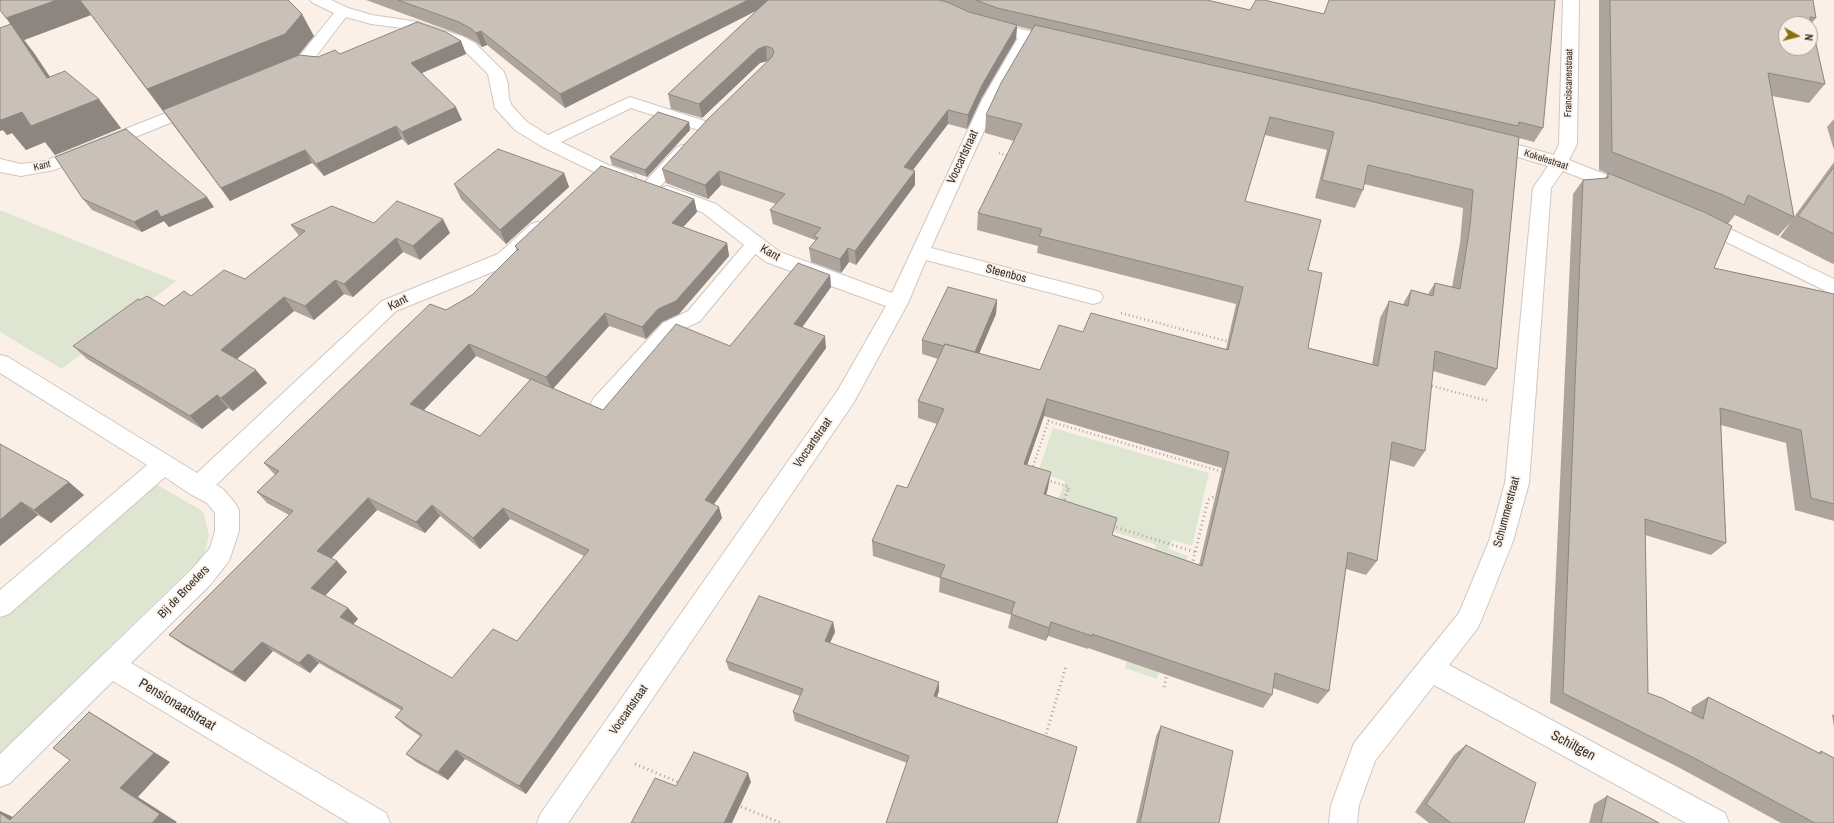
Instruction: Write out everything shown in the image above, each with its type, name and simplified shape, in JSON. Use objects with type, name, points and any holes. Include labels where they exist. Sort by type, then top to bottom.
[{"type":"street","name":"Kant","points":[[318,0],[371,19],[412,26],[458,40],[470,46],[496,72],[500,84],[501,99],[504,108],[520,126],[596,174],[651,186],[709,208],[773,257],[898,303]]},
{"type":"street","name":"Franciscanerstraat","points":[[1559,163],[1568,144],[1571,0]]},
{"type":"street","points":[[304,61],[343,10]]},
{"type":"street","points":[[969,19],[1027,36],[1073,46]]},
{"type":"street","points":[[382,38],[412,26]]},
{"type":"street","name":"Voccartstraat","points":[[551,823],[846,396],[898,303],[990,100],[1027,36]]},
{"type":"street","points":[[268,76],[304,61],[324,63]]},
{"type":"street","name":"Kant","points":[[0,165],[6,168],[21,170],[48,166],[209,100]]},
{"type":"street","points":[[547,142],[630,102],[711,122],[651,186]]},
{"type":"street","name":"Kokelestraat","points":[[1471,138],[1559,163],[1644,197]]},
{"type":"street","name":"Schummerstraat","points":[[1343,823],[1345,805],[1364,754],[1468,621],[1501,541],[1516,482],[1524,410],[1542,188],[1559,163]]},
{"type":"street","points":[[1686,214],[1834,288]]},
{"type":"street","name":"Kant","points":[[198,487],[389,306],[506,259],[551,217]]},
{"type":"street","name":"Steenbos","points":[[920,252],[1093,297]]},
{"type":"street","name":"Bij de Broeders","points":[[0,363],[198,487],[215,496],[227,510],[227,531],[220,553],[201,577],[111,665]]},
{"type":"street","points":[[0,606],[163,465]]},
{"type":"street","points":[[0,773],[111,665]]},
{"type":"street","name":"Pensionaatstraat","points":[[111,665],[376,823]]},
{"type":"street","name":"Schiltgen","points":[[1430,669],[1715,823]]},
{"type":"lane","points":[[600,404],[669,328],[694,316],[755,243]]},
{"type":"path","points":[[969,145],[1015,157]]},
{"type":"path","points":[[1093,297],[1098,307],[1237,344]]},
{"type":"path","points":[[1425,384],[1524,410]]},
{"type":"path","points":[[1030,475],[1051,414]]},
{"type":"path","points":[[1048,421],[1223,473]]},
{"type":"path","points":[[1043,479],[1069,487],[1061,510]]},
{"type":"path","points":[[1192,567],[1208,500],[1220,494]]},
{"type":"path","points":[[1106,524],[1195,552]]},
{"type":"path","points":[[1045,741],[1066,666]]},
{"type":"path","points":[[1164,687],[1167,672]]},
{"type":"path","points":[[601,751],[687,786]]},
{"type":"path","points":[[730,803],[781,823]]},
{"type":"green space","points":[[0,210],[176,281],[62,369],[0,332]]},
{"type":"green space","points":[[1053,428],[1209,473],[1192,546],[1172,540],[1169,549],[1188,556],[1157,679],[1125,668],[1156,545],[1053,513],[1065,481],[1038,472]]},
{"type":"green space","points":[[153,482],[199,509],[204,514],[209,536],[204,555],[0,753],[0,618]]},
{"type":"building","points":[[0,0],[57,0],[6,18],[0,10]]},
{"type":"building","points":[[80,0],[288,0],[302,14],[285,34],[147,89]]},
{"type":"building","points":[[398,0],[748,0],[560,94],[481,31],[476,33],[459,22]]},
{"type":"building","points":[[768,0],[939,0],[969,12],[1017,25],[982,85],[968,115],[948,110],[904,167],[915,171],[855,251],[848,248],[840,259],[809,248],[818,238],[814,236],[821,228],[770,210],[785,194],[719,171],[705,185],[662,169],[709,118],[772,57],[774,52],[772,48],[766,46],[758,49],[699,104],[668,94]]},
{"type":"building","points":[[976,0],[1207,0],[1250,10],[1256,0],[1264,0],[1324,14],[1329,0],[1555,0],[1543,128],[1519,122],[1518,126],[997,8]]},
{"type":"building","points":[[1610,0],[1813,0],[1816,16],[1778,16],[1778,56],[1818,56],[1818,53],[1825,84],[1768,73],[1794,217],[1748,195],[1744,205],[1723,195],[1612,152]]},
{"type":"building","points":[[417,22],[446,32],[461,41],[411,63],[456,107],[402,132],[396,126],[316,164],[305,150],[221,188],[163,110],[299,55],[318,57],[335,50],[340,54]]},
{"type":"building","points":[[11,24],[47,78],[65,71],[99,99],[31,126],[22,112],[1,120],[0,28]]},
{"type":"building","points":[[1035,25],[1370,101],[1519,137],[1497,369],[1435,351],[1425,451],[1392,442],[1377,561],[1348,552],[1329,691],[1275,673],[1272,695],[1092,634],[1092,636],[1051,622],[1049,628],[1011,614],[1015,602],[940,577],[945,565],[872,541],[897,485],[907,488],[944,409],[918,401],[945,344],[1040,370],[1059,325],[1083,332],[1091,313],[1228,350],[1243,287],[1039,236],[1042,229],[978,213],[1022,124],[986,115],[1001,83]],"holes":[[[1270,117],[1334,132],[1322,180],[1363,190],[1368,165],[1473,190],[1470,226],[1460,289],[1435,283],[1433,296],[1411,290],[1408,306],[1389,301],[1378,366],[1308,348],[1322,273],[1308,270],[1321,220],[1245,201]],[[1047,399],[1229,452],[1202,566],[1112,535],[1117,518],[1044,494],[1051,472],[1024,464]]]},
{"type":"building","points":[[658,112],[689,122],[645,170],[610,157]]},
{"type":"building","points":[[126,129],[207,197],[161,217],[157,210],[134,222],[83,199],[55,157]]},
{"type":"building","points":[[498,149],[564,173],[500,230],[454,184]]},
{"type":"building","points":[[601,166],[694,199],[672,223],[727,243],[676,301],[658,309],[642,327],[605,313],[546,377],[469,344],[410,404],[480,436],[531,379],[603,410],[676,324],[730,346],[798,263],[830,275],[794,324],[825,336],[705,500],[719,507],[519,786],[456,750],[438,772],[406,754],[422,735],[395,717],[403,708],[308,654],[299,663],[262,642],[232,672],[169,635],[293,511],[257,492],[279,471],[264,463],[430,304],[446,310],[472,295],[517,250],[519,250],[515,246]],"holes":[[[368,498],[416,522],[432,505],[473,538],[503,508],[589,550],[517,641],[493,629],[452,678],[340,617],[348,608],[311,588],[337,561],[317,551]]]},
{"type":"building","points":[[1834,167],[1834,234],[1798,216]]},
{"type":"building","points":[[1608,173],[1704,212],[1732,226],[1714,268],[1834,294],[1834,504],[1811,498],[1801,430],[1720,408],[1726,543],[1645,519],[1648,693],[1662,698],[1703,719],[1708,697],[1821,754],[1821,751],[1834,758],[1834,823],[1815,823],[1694,758],[1563,693],[1583,180],[1608,178]]},
{"type":"building","points":[[397,201],[443,219],[413,246],[396,238],[344,284],[335,280],[305,306],[284,297],[221,350],[256,370],[221,398],[217,395],[190,416],[73,346],[138,299],[140,300],[147,296],[164,306],[184,291],[191,296],[224,270],[245,279],[305,231],[291,225],[332,206],[374,223]]},
{"type":"building","points":[[948,287],[997,300],[975,352],[922,340]]},
{"type":"building","points":[[0,444],[69,482],[34,510],[21,502],[0,520]]},
{"type":"building","points":[[759,596],[833,622],[825,641],[939,682],[934,696],[1077,747],[1057,823],[886,823],[909,756],[793,712],[803,689],[726,661]]},
{"type":"building","points":[[89,712],[154,753],[120,788],[160,814],[152,823],[0,823],[0,813],[10,820],[70,760],[53,748]]},
{"type":"building","points":[[1161,726],[1233,751],[1219,823],[1140,823]]},
{"type":"building","points":[[1466,745],[1536,783],[1524,823],[1451,823],[1426,804]]},
{"type":"building","points":[[694,752],[748,773],[724,823],[631,823],[655,778],[676,786]]},
{"type":"building","points":[[1607,796],[1650,818],[1659,823],[1601,823]]}]
